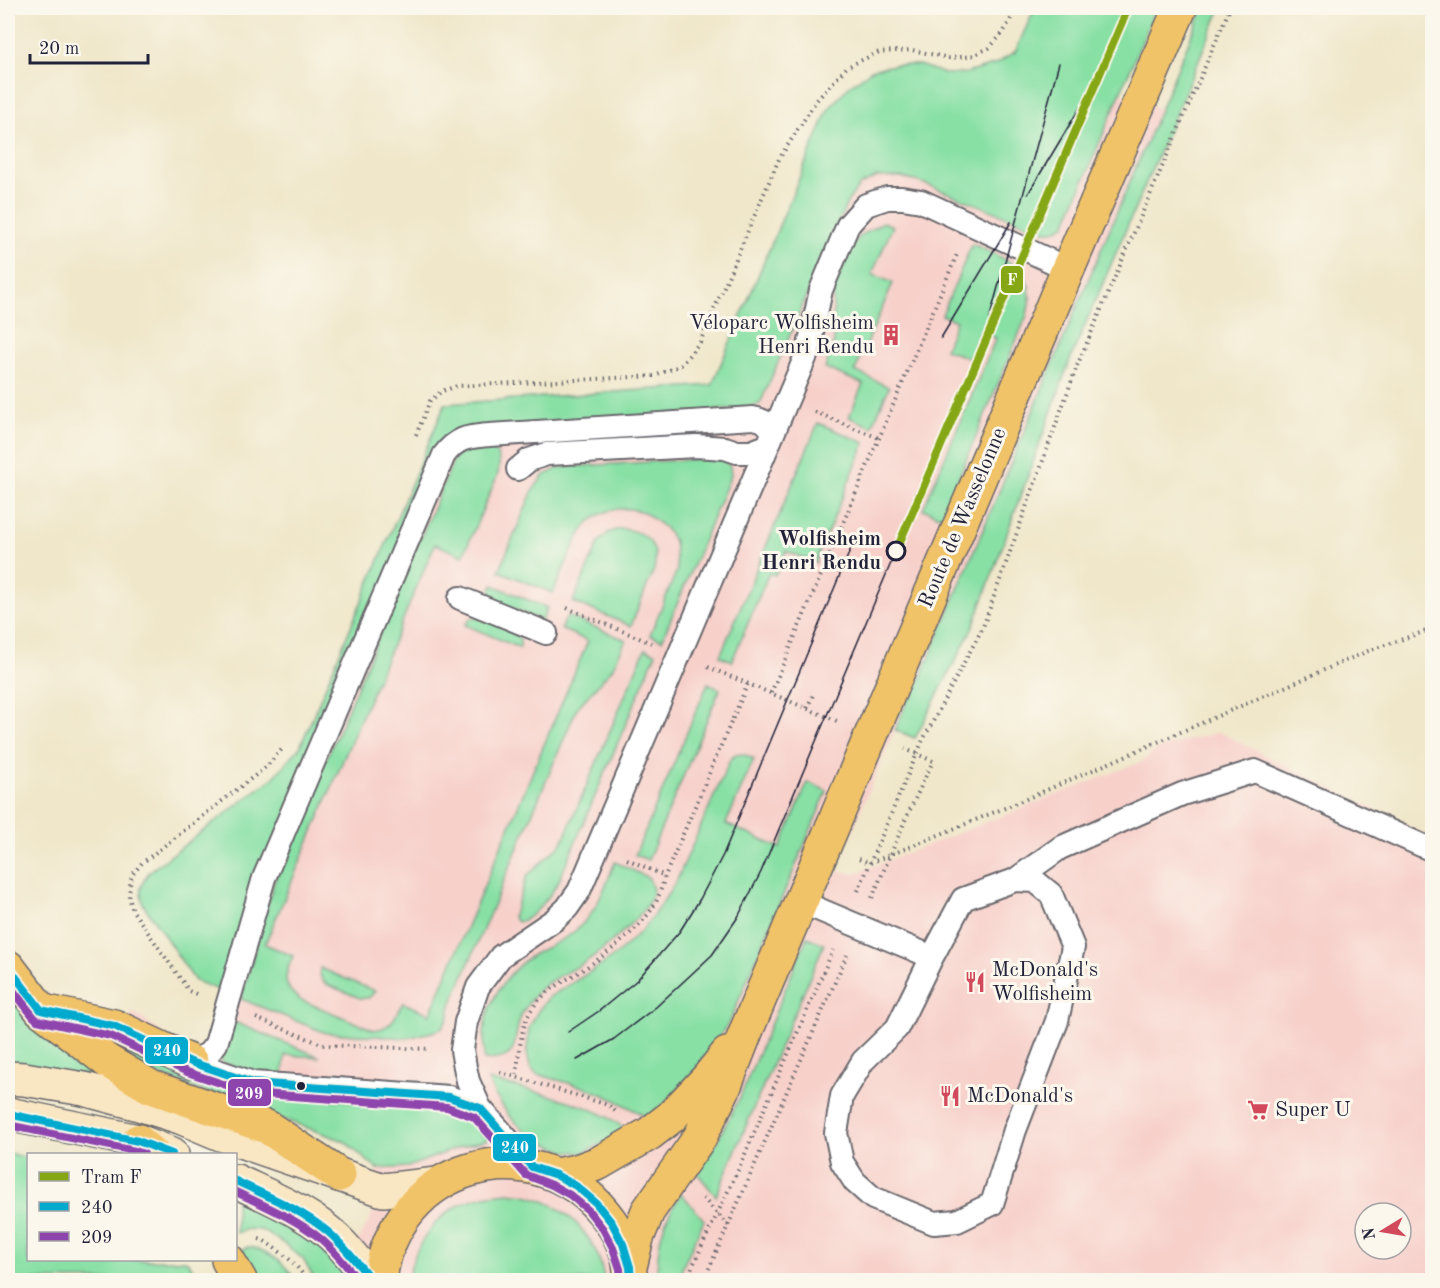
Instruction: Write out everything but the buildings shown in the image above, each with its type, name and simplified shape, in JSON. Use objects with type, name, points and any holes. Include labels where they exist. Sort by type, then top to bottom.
[{"type":"main road","name":"Route de Wasselonne","points":[[747,1029],[1180,8]]},
{"type":"main road","points":[[8,968],[40,1010],[106,1061],[151,1087],[267,1127],[339,1175]]},
{"type":"main road","points":[[40,1010],[114,1026],[191,1062]]},
{"type":"main road","points":[[380,1281],[382,1265],[390,1240],[402,1219],[419,1199],[438,1184],[460,1173],[483,1166],[509,1164],[544,1171],[577,1171],[599,1163],[649,1134],[671,1117],[707,1079],[747,1029]]},
{"type":"main road","points":[[630,1274],[637,1238],[648,1210],[700,1137],[724,1088],[747,1029]]},
{"type":"main road","points":[[8,1078],[84,1089],[180,1116],[223,1135],[383,1190],[438,1184]]},
{"type":"main road","points":[[8,1114],[164,1153]]},
{"type":"main road","points":[[544,1171],[576,1186],[597,1203],[612,1223],[623,1244],[630,1274]]},
{"type":"main road","points":[[237,1181],[293,1209],[324,1229],[339,1242],[372,1281]]},
{"type":"main road","points":[[229,1261],[240,1281]]},
{"type":"lane","points":[[544,1171],[480,1108],[468,1082],[462,1050],[466,1022],[478,987],[501,956],[554,920],[567,908],[579,891],[808,351],[821,290],[848,225],[866,205],[887,198],[921,201],[1068,269]]},
{"type":"lane","points":[[191,1062],[213,1050],[216,1044],[264,878],[444,455],[453,444],[466,437],[489,435],[753,418],[763,420],[770,426],[770,440]]},
{"type":"lane","points":[[519,469],[530,460],[547,454],[696,446],[750,452],[770,440]]},
{"type":"lane","points":[[460,598],[546,633]]},
{"type":"lane","points":[[1015,880],[1035,881],[1051,894],[1073,947],[1057,1021],[1015,1130],[992,1204],[957,1221],[934,1223],[873,1198],[855,1182],[842,1162],[836,1133],[842,1096],[863,1061],[897,1028],[963,899],[1015,880],[1060,848],[1182,794],[1255,771],[1432,850]]},
{"type":"lane","points":[[801,902],[932,957]]},
{"type":"lane","points":[[191,1062],[253,1083],[448,1097],[480,1108]]},
{"type":"path","points":[[704,1281],[729,1226],[853,923],[870,863],[922,742],[983,627],[1077,366],[1230,8]]},
{"type":"path","points":[[771,693],[970,223]]},
{"type":"path","points":[[810,422],[815,412],[879,438]]},
{"type":"path","points":[[559,605],[679,655]]},
{"type":"path","points":[[825,847],[870,863],[1012,805],[1368,651],[1432,629]]},
{"type":"path","points":[[704,673],[710,659]]},
{"type":"path","points":[[688,1281],[692,1267],[853,923],[891,855],[933,761],[707,666]]},
{"type":"path","points":[[649,1134],[608,1105],[516,1077],[524,1023],[537,1002],[548,991],[599,960],[641,922],[656,904],[665,876],[748,683]]},
{"type":"path","points":[[807,708],[813,695]]},
{"type":"path","points":[[625,858],[665,876]]},
{"type":"path","points":[[227,1007],[324,1045],[462,1050]]},
{"type":"path","points":[[678,1170],[729,1226]]},
{"type":"path","points":[[256,1239],[263,1240],[290,1258],[306,1281]]},
{"type":"shaded area","points":[[1015,52],[1160,109],[912,698],[908,698],[834,874],[841,871],[854,874],[1143,761],[1157,749],[1219,732],[1432,838],[1432,1280],[317,1280],[360,1238],[374,1210],[377,1169],[344,1141],[157,1074],[120,1042],[133,1012],[187,1050],[197,1050],[205,1044],[221,991],[195,981],[143,904],[141,883],[149,872],[274,777],[300,747],[445,404],[712,385],[828,110],[848,87],[873,69],[895,65],[919,65],[944,74],[967,73],[996,64]]},
{"type":"green space","points":[[1035,8],[1156,8],[1065,225],[1053,231],[1043,231],[925,184],[901,177],[877,177],[860,185],[848,201],[760,404],[747,408],[452,433],[221,991],[195,981],[143,904],[142,884],[149,872],[274,777],[300,747],[445,404],[712,385],[828,110],[848,87],[873,69],[895,65],[919,65],[945,74],[967,73],[996,64],[1015,52]]},
{"type":"green space","points":[[1203,8],[1221,8],[1070,360],[973,627],[915,738],[895,730],[909,697],[912,698]]},
{"type":"green space","points":[[883,222],[893,226],[872,274],[893,283],[855,371],[889,387],[872,427],[849,417],[863,384],[825,368],[834,342],[833,292],[847,253],[860,236]]},
{"type":"green space","points":[[972,244],[1001,257],[1018,268],[1028,285],[1030,301],[1027,315],[942,517],[923,509],[996,338],[981,332],[970,359],[945,349],[956,321],[942,315]]},
{"type":"green space","points":[[818,423],[865,443],[815,563],[786,551],[775,575],[769,573],[732,661],[720,656]]},
{"type":"green space","points":[[475,444],[488,447],[496,453],[499,461],[498,474],[463,556],[435,544],[265,944],[293,956],[286,981],[287,986],[295,995],[301,1000],[374,1030],[389,1024],[403,1003],[430,1014],[588,641],[561,629],[567,616],[626,640],[612,669],[577,708],[451,1005],[448,1019],[442,1028],[407,1038],[326,1033],[241,999],[274,882],[455,457]]},
{"type":"green space","points":[[699,459],[722,460],[730,466],[731,475],[662,640],[650,635],[677,570],[674,541],[665,528],[644,512],[614,509],[589,522],[577,539],[553,593],[499,571],[533,490],[544,475],[561,467]]},
{"type":"green space","points":[[619,529],[633,531],[646,537],[655,555],[653,572],[631,626],[573,602],[599,542],[608,533]]},
{"type":"green space","points":[[493,585],[547,608],[542,621],[488,598]]},
{"type":"green space","points":[[471,618],[490,621],[505,627],[520,639],[520,648],[465,625]]},
{"type":"green space","points":[[645,649],[656,653],[558,883],[535,912],[523,921],[517,922],[513,917],[527,876],[562,843]]},
{"type":"green space","points":[[708,683],[720,689],[648,860],[635,855]]},
{"type":"green space","points":[[743,754],[754,759],[726,824],[780,848],[808,782],[827,791],[730,1021],[698,1068],[663,1105],[647,1117],[587,1088],[536,1074],[530,1067],[527,1053],[529,1028],[538,1011],[549,997],[600,966],[619,952],[644,928],[677,880],[730,760],[735,755]]},
{"type":"green space","points":[[615,862],[649,878],[653,891],[651,899],[635,919],[612,941],[584,963],[539,990],[522,1013],[509,1054],[496,1059],[484,1060],[486,1018],[499,990],[519,965],[567,937],[583,923],[600,899]]},
{"type":"green space","points":[[807,937],[824,944],[716,1196],[697,1173],[714,1147],[741,1095]]},
{"type":"green space","points":[[320,968],[375,991],[369,998],[360,998],[328,985],[321,978]]},
{"type":"green space","points":[[8,969],[153,1091],[8,1060]]},
{"type":"green space","points":[[234,1022],[320,1057],[285,1055],[283,1075],[256,1073],[221,1062],[220,1058],[228,1045]]},
{"type":"green space","points":[[120,1042],[250,1093],[443,1108],[467,1119],[490,1139],[457,1148],[408,1167],[377,1169],[344,1141],[157,1074],[114,1052]]},
{"type":"green space","points":[[488,1080],[583,1106],[616,1122],[627,1132],[582,1153],[564,1151],[532,1137],[510,1117]]},
{"type":"green space","points":[[8,1153],[27,1158],[27,1261],[187,1261],[201,1280],[8,1280]]},
{"type":"green space","points":[[508,1193],[541,1200],[567,1215],[588,1238],[601,1265],[604,1280],[408,1280],[415,1254],[437,1221],[459,1205],[471,1200]]},
{"type":"green space","points":[[681,1193],[704,1220],[679,1280],[657,1280],[662,1235],[669,1215]]},
{"type":"green space","points":[[237,1196],[287,1220],[337,1259],[349,1280],[315,1280],[303,1259],[282,1242],[261,1230],[248,1229],[237,1233]]},
{"type":"green space","points":[[248,1247],[275,1258],[287,1268],[295,1280],[261,1280],[241,1250]]},
{"type":"tram line","name":"F","points":[[896,551],[1128,8]]},
{"type":"tram line","points":[[979,357],[1059,63]]},
{"type":"tram line","points":[[1028,194],[1097,79]]},
{"type":"tram line","points":[[941,338],[1011,222]]},
{"type":"tram line","points":[[568,1032],[599,1011],[637,980],[680,931],[700,899],[723,855],[854,541]]},
{"type":"tram line","points":[[577,1060],[614,1039],[656,1007],[712,955],[738,917],[761,872],[896,551]]},
{"type":"transit line","name":"240","points":[[8,967],[41,1010],[114,1026],[191,1062],[253,1083],[449,1097],[480,1108],[532,1167],[556,1175],[576,1186],[596,1203],[612,1223],[623,1244],[630,1267],[631,1280]]},
{"type":"transit line","name":"209","points":[[8,984],[37,1020],[111,1036],[187,1072],[250,1093],[447,1107],[474,1117],[526,1175],[570,1195],[588,1210],[603,1229],[613,1248],[621,1280]]},
{"type":"transit line","name":"240","points":[[8,1114],[138,1141],[169,1153]]},
{"type":"transit line","name":"209","points":[[8,1125],[141,1153]]},
{"type":"transit line","name":"240","points":[[237,1181],[283,1203],[317,1223],[339,1242],[372,1280]]},
{"type":"transit line","name":"209","points":[[237,1192],[280,1213],[321,1239],[358,1280]]},
{"type":"place","name":"Véloparc Wolfisheim Henri Rendu","points":[[891,335]]},
{"type":"place","name":"Wolfisheim Henri Rendu","points":[[896,551]]},
{"type":"place","name":"McDonald's Wolfisheim","points":[[975,982]]},
{"type":"place","name":"McDonald's","points":[[950,1096]]},
{"type":"place","name":"Super U","points":[[1258,1110]]}]
